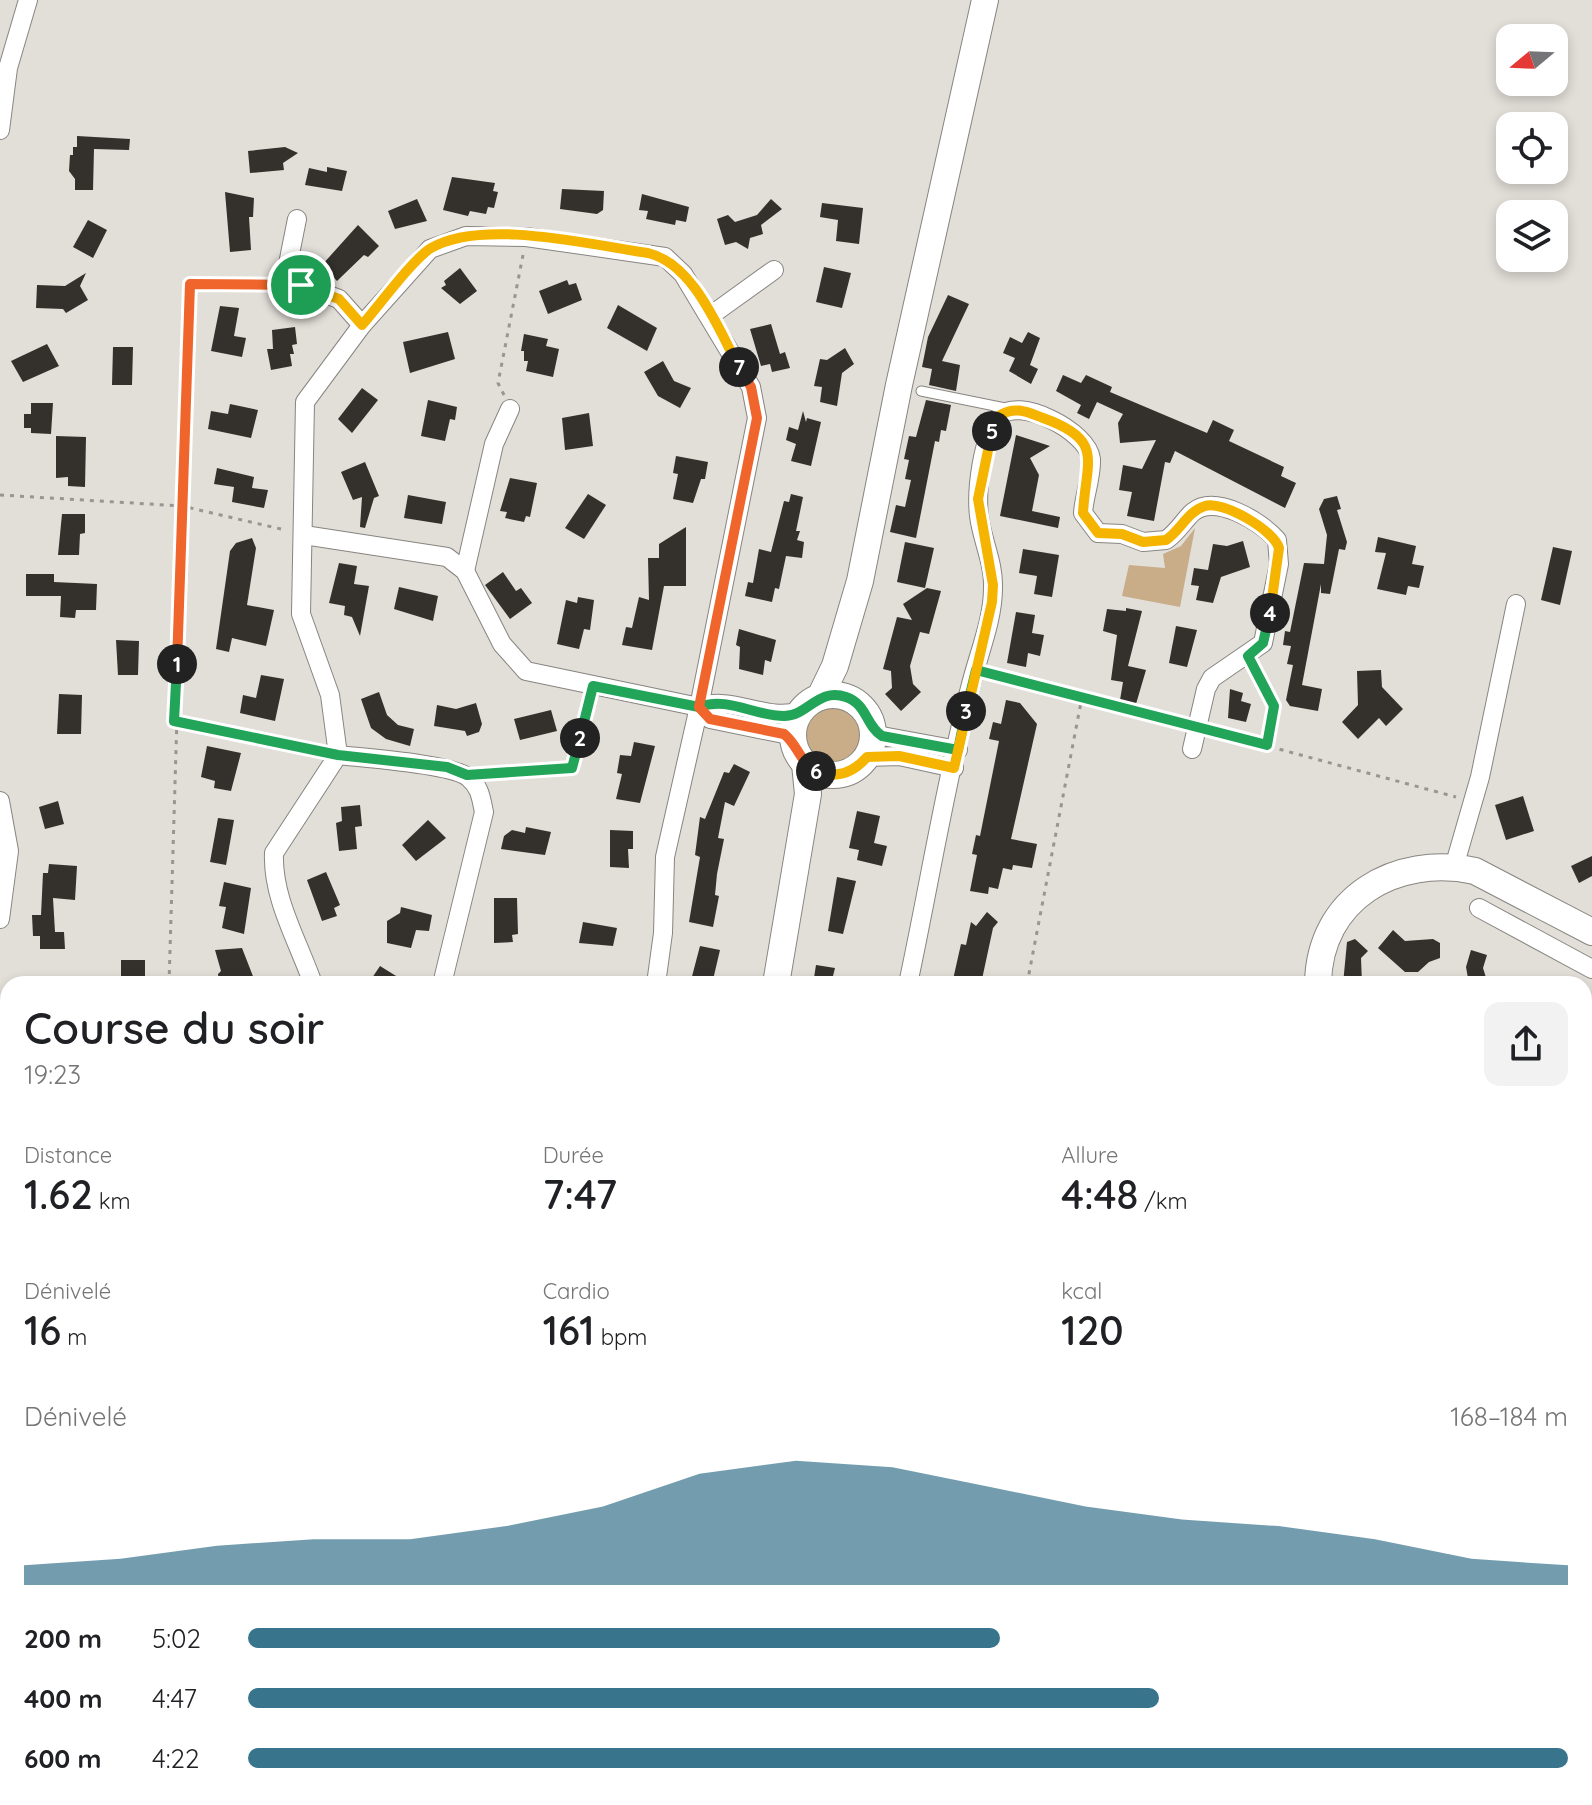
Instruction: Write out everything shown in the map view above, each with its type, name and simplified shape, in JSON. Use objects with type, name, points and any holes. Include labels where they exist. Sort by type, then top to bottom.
[{"type":"street","points":[[0,130],[8,68],[28,0]]},
{"type":"street","points":[[778,976],[808,794],[794,726],[835,666],[851,610],[985,0]]},
{"type":"street","points":[[297,219],[287,269],[301,285],[339,299],[362,325]]},
{"type":"street","points":[[310,976],[276,889],[274,853],[338,755],[330,695],[301,614],[305,402],[362,325],[430,249],[466,236],[526,237],[665,257],[683,274],[751,387],[757,418],[699,707],[665,857],[663,933],[657,976]]},
{"type":"street","points":[[710,316],[774,270]]},
{"type":"street","points":[[465,571],[494,444],[510,409]]},
{"type":"street","points":[[910,976],[993,585],[978,499],[988,439],[1000,415],[1010,409],[1067,427],[1083,441],[1091,460],[1083,513],[1098,533],[1122,534],[1143,542],[1166,540],[1193,513],[1207,505],[1218,506],[1271,533],[1279,548],[1279,564],[1263,643],[1212,678],[1206,689],[1192,749]]},
{"type":"street","points":[[304,535],[447,557],[465,571],[502,644],[526,671],[699,707],[714,702],[785,716],[837,695],[853,700]]},
{"type":"street","points":[[1454,867],[1474,802],[1516,604]]},
{"type":"street","points":[[699,707],[710,719],[784,734],[821,773],[840,775],[851,771],[867,757],[873,730],[870,718],[853,700],[848,687],[851,610]]},
{"type":"street","points":[[873,730],[882,736],[956,759]]},
{"type":"street","points":[[338,755],[447,767],[467,775],[479,788],[484,812],[444,976]]},
{"type":"street","points":[[867,757],[956,759]]},
{"type":"street","points":[[798,868],[825,798],[840,775]]},
{"type":"street","points":[[0,801],[9,851],[0,919]]},
{"type":"street","points":[[1319,976],[1320,955],[1328,931],[1357,896],[1401,873],[1419,868],[1454,867],[1495,880],[1592,932]]},
{"type":"street","points":[[1479,908],[1592,969]]},
{"type":"lane","points":[[921,391],[1010,409]]},
{"type":"path","points":[[510,409],[498,383],[526,237]]},
{"type":"path","points":[[169,976],[174,721],[190,284],[301,285]]},
{"type":"path","points":[[0,495],[182,506],[304,535]]},
{"type":"path","points":[[1248,656],[1274,706],[1267,745]]},
{"type":"path","points":[[976,670],[1474,802]]},
{"type":"path","points":[[467,775],[572,768],[593,686]]},
{"type":"path","points":[[1029,976],[1082,697]]},
{"type":"path","points":[[174,721],[338,755]]},
{"type":"shaded area","points":[[1195,528],[1180,607],[1122,596],[1129,565],[1165,568],[1163,554],[1181,546]]},
{"type":"shaded area","points":[[834,706],[855,714],[863,735],[855,756],[834,764],[813,756],[805,735],[813,714]]},
{"type":"building","points":[[77,136],[130,139],[129,150],[94,149],[93,190],[75,190],[75,179],[69,171],[70,155],[73,155],[73,147],[77,147]]},
{"type":"building","points":[[285,147],[298,153],[283,163],[284,170],[250,173],[248,151]]},
{"type":"building","points":[[327,167],[347,171],[342,191],[305,185],[309,168],[327,172]]},
{"type":"building","points":[[452,177],[495,183],[493,191],[498,192],[494,208],[488,207],[486,214],[470,211],[468,216],[443,210]]},
{"type":"building","points":[[562,189],[604,191],[603,210],[597,214],[560,209]]},
{"type":"building","points":[[225,192],[254,198],[253,217],[249,217],[251,250],[230,252]]},
{"type":"building","points":[[642,194],[689,207],[686,222],[676,220],[675,225],[646,219],[648,211],[639,210]]},
{"type":"building","points":[[417,199],[427,221],[395,229],[388,211]]},
{"type":"building","points":[[771,199],[782,209],[761,225],[763,234],[750,238],[748,249],[736,242],[725,245],[717,219],[728,215],[735,222],[757,215]]},
{"type":"building","points":[[822,203],[863,208],[859,244],[836,241],[838,220],[820,217]]},
{"type":"building","points":[[88,220],[107,230],[93,258],[73,247]]},
{"type":"building","points":[[358,225],[379,246],[368,257],[364,255],[337,281],[322,265]]},
{"type":"building","points":[[824,267],[851,273],[842,308],[816,302]]},
{"type":"building","points":[[460,268],[477,291],[460,304],[441,288],[446,285],[444,281]]},
{"type":"building","points":[[86,273],[80,286],[88,300],[66,313],[63,309],[36,308],[37,285],[65,286]]},
{"type":"building","points":[[567,280],[569,285],[576,283],[582,300],[548,314],[539,291]]},
{"type":"building","points":[[948,295],[969,304],[942,361],[960,365],[956,391],[929,385],[932,369],[922,367],[928,337]]},
{"type":"building","points":[[618,305],[657,328],[647,351],[607,328]]},
{"type":"building","points":[[220,306],[239,308],[234,336],[246,338],[242,357],[211,351]]},
{"type":"building","points":[[771,324],[780,354],[785,352],[790,368],[772,372],[770,364],[761,366],[750,329]]},
{"type":"building","points":[[295,327],[297,344],[292,345],[292,366],[271,370],[267,349],[273,349],[272,330]]},
{"type":"building","points":[[448,332],[455,359],[410,373],[403,342]]},
{"type":"building","points":[[1028,332],[1040,338],[1030,365],[1038,369],[1031,384],[1009,371],[1015,358],[1003,353],[1010,337],[1022,343]]},
{"type":"building","points":[[524,334],[548,339],[546,346],[559,349],[553,377],[526,371],[528,361],[524,361],[524,351],[521,351]]},
{"type":"building","points":[[47,344],[59,366],[23,382],[11,361]]},
{"type":"building","points":[[113,347],[133,347],[132,385],[112,385]]},
{"type":"building","points":[[845,348],[854,364],[842,373],[837,406],[820,402],[822,387],[814,386],[820,359],[827,360]]},
{"type":"building","points":[[663,361],[674,381],[691,388],[680,408],[658,396],[644,372]]},
{"type":"building","points":[[1063,375],[1081,383],[1086,375],[1112,387],[1110,392],[1207,433],[1213,420],[1234,430],[1229,441],[1284,467],[1281,476],[1296,483],[1285,508],[1175,451],[1170,463],[1165,462],[1154,521],[1127,516],[1132,492],[1119,490],[1123,465],[1142,469],[1156,440],[1120,443],[1118,423],[1123,414],[1097,402],[1089,419],[1077,413],[1081,405],[1056,391]]},
{"type":"building","points":[[362,388],[378,400],[352,433],[338,419]]},
{"type":"building","points":[[428,400],[457,407],[455,420],[450,419],[445,441],[421,436]]},
{"type":"building","points":[[926,400],[951,405],[946,431],[941,430],[939,442],[935,441],[916,538],[890,532],[896,505],[905,507],[911,480],[905,479],[909,460],[904,459],[909,436],[916,437]]},
{"type":"building","points":[[31,403],[53,403],[51,434],[31,433],[31,428],[24,428],[24,414],[31,414]]},
{"type":"building","points":[[230,404],[258,410],[251,438],[208,429],[211,411],[228,414]]},
{"type":"building","points":[[803,411],[806,422],[807,418],[821,422],[811,466],[791,461],[796,444],[786,440],[789,427],[798,430]]},
{"type":"building","points":[[589,413],[593,446],[565,450],[562,418]]},
{"type":"building","points":[[1016,435],[1050,446],[1030,458],[1039,475],[1032,511],[1060,517],[1058,528],[1000,516]]},
{"type":"building","points":[[56,436],[86,437],[85,487],[68,486],[68,477],[56,478]]},
{"type":"building","points":[[676,456],[708,462],[705,479],[701,479],[693,503],[673,499],[678,474],[673,473]]},
{"type":"building","points":[[365,462],[379,496],[374,498],[365,528],[360,527],[362,497],[353,500],[341,472]]},
{"type":"building","points":[[217,468],[254,477],[252,488],[268,490],[264,508],[232,502],[234,487],[214,484]]},
{"type":"building","points":[[510,478],[537,483],[530,517],[526,516],[524,522],[505,518],[507,512],[500,511]]},
{"type":"building","points":[[588,494],[606,505],[584,539],[565,528]]},
{"type":"building","points":[[791,494],[803,497],[796,531],[800,531],[797,540],[804,542],[802,558],[786,556],[779,589],[775,588],[772,602],[745,596],[748,582],[753,583],[759,549],[771,552],[784,501],[789,502]]},
{"type":"building","points":[[408,495],[446,502],[442,524],[404,518]]},
{"type":"building","points":[[1337,496],[1341,509],[1337,510],[1347,542],[1345,550],[1339,549],[1330,594],[1321,593],[1321,584],[1302,685],[1322,689],[1318,711],[1290,706],[1286,700],[1293,665],[1287,664],[1291,646],[1283,645],[1285,631],[1290,632],[1304,563],[1324,564],[1327,535],[1319,509],[1324,499]]},
{"type":"building","points":[[62,514],[85,514],[85,533],[80,534],[79,555],[58,555]]},
{"type":"building","points":[[686,527],[686,586],[664,586],[652,650],[622,645],[626,627],[632,628],[639,597],[649,600],[648,558],[659,558],[659,544]]},
{"type":"building","points":[[1378,537],[1416,546],[1412,564],[1424,566],[1419,588],[1408,586],[1406,595],[1377,589],[1386,553],[1375,552]]},
{"type":"building","points":[[252,538],[256,548],[247,605],[274,610],[266,646],[232,638],[229,652],[216,649],[230,551],[236,543]]},
{"type":"building","points":[[1243,541],[1250,567],[1221,577],[1213,603],[1196,600],[1199,586],[1191,585],[1194,568],[1208,570],[1213,544],[1227,546]]},
{"type":"building","points":[[905,542],[934,548],[925,588],[897,582]]},
{"type":"building","points":[[1553,547],[1572,551],[1560,605],[1541,600]]},
{"type":"building","points":[[1023,549],[1059,555],[1052,597],[1034,594],[1037,576],[1019,573]]},
{"type":"building","points":[[339,563],[357,566],[354,584],[369,586],[360,636],[352,617],[344,615],[345,606],[329,603]]},
{"type":"building","points":[[503,572],[516,591],[521,588],[532,603],[510,619],[485,585]]},
{"type":"building","points":[[26,574],[54,574],[54,582],[97,584],[96,610],[76,610],[75,618],[60,617],[61,596],[26,596]]},
{"type":"building","points":[[399,587],[438,596],[433,621],[394,609]]},
{"type":"building","points":[[927,588],[941,591],[929,634],[920,632],[910,666],[913,684],[921,692],[901,711],[885,694],[892,688],[891,671],[883,669],[897,617],[912,620],[903,604]]},
{"type":"building","points":[[578,597],[594,600],[590,630],[584,629],[579,649],[557,644],[566,600],[577,603]]},
{"type":"building","points":[[1126,608],[1142,611],[1128,666],[1146,670],[1136,704],[1120,700],[1123,682],[1111,680],[1117,635],[1103,631],[1107,609],[1126,611]]},
{"type":"building","points":[[1016,612],[1035,615],[1032,633],[1044,635],[1040,656],[1028,653],[1026,667],[1007,663]]},
{"type":"building","points":[[1176,626],[1197,630],[1187,667],[1169,663]]},
{"type":"building","points":[[739,629],[776,640],[771,662],[765,660],[763,675],[739,669],[740,647],[736,645]]},
{"type":"building","points":[[116,640],[139,641],[138,675],[118,675]]},
{"type":"building","points":[[1381,670],[1382,687],[1403,709],[1386,726],[1379,718],[1358,739],[1342,722],[1358,705],[1357,671]]},
{"type":"building","points":[[261,675],[284,679],[275,721],[240,713],[243,695],[256,698]]},
{"type":"building","points":[[1230,689],[1243,693],[1241,701],[1251,704],[1246,722],[1228,718]]},
{"type":"building","points":[[379,692],[387,715],[398,725],[414,729],[410,746],[386,739],[371,728],[361,699]]},
{"type":"building","points":[[59,694],[82,695],[81,734],[57,734]]},
{"type":"building","points":[[1006,700],[1020,703],[1037,724],[1011,839],[1037,844],[1032,868],[1013,865],[1012,870],[1003,868],[998,889],[989,887],[988,894],[970,891],[977,855],[972,854],[976,835],[980,836],[999,741],[989,739],[993,722],[1001,724]]},
{"type":"building","points":[[476,703],[482,724],[479,732],[467,736],[465,731],[434,726],[437,705],[456,709]]},
{"type":"building","points":[[551,710],[557,731],[520,740],[514,719]]},
{"type":"building","points":[[634,742],[655,746],[640,803],[616,799],[622,774],[617,773],[620,755],[631,756]]},
{"type":"building","points":[[207,746],[241,753],[231,791],[214,788],[215,781],[201,777]]},
{"type":"building","points":[[734,764],[750,772],[734,806],[725,802],[718,838],[724,839],[717,874],[715,895],[719,896],[713,927],[689,922],[700,857],[695,855],[700,817],[705,819],[724,772],[729,773]]},
{"type":"building","points":[[1523,796],[1534,831],[1506,840],[1495,805]]},
{"type":"building","points":[[58,801],[64,824],[45,829],[39,807]]},
{"type":"building","points":[[360,805],[362,826],[355,827],[357,849],[339,851],[336,823],[342,821],[341,807]]},
{"type":"building","points":[[857,811],[880,816],[874,843],[887,846],[882,866],[857,860],[859,850],[849,848]]},
{"type":"building","points":[[218,818],[234,820],[226,865],[210,862]]},
{"type":"building","points":[[428,820],[446,838],[416,861],[402,845]]},
{"type":"building","points":[[526,827],[551,832],[545,855],[501,849],[504,836],[512,830],[525,833]]},
{"type":"building","points":[[610,830],[633,831],[633,849],[628,849],[629,868],[610,867]]},
{"type":"building","points":[[1592,856],[1592,876],[1579,883],[1571,866]]},
{"type":"building","points":[[49,864],[77,866],[75,900],[53,898],[55,932],[64,932],[65,949],[40,949],[40,936],[33,936],[32,915],[41,915],[43,873],[48,873]]},
{"type":"building","points":[[326,872],[340,905],[334,908],[337,916],[322,921],[307,880]]},
{"type":"building","points":[[837,877],[856,881],[843,934],[828,931]]},
{"type":"building","points":[[224,882],[251,888],[244,934],[222,928],[226,907],[219,906]]},
{"type":"building","points":[[494,898],[517,898],[518,934],[512,935],[513,942],[494,943]]},
{"type":"building","points":[[401,907],[432,915],[429,931],[416,930],[411,948],[387,943],[387,921],[400,913]]},
{"type":"building","points":[[987,912],[998,922],[993,928],[983,976],[954,976],[961,944],[966,945],[971,922],[976,926]]},
{"type":"building","points":[[583,922],[617,928],[613,946],[579,943]]},
{"type":"building","points":[[1393,930],[1405,941],[1433,939],[1440,943],[1440,958],[1429,962],[1418,972],[1405,972],[1378,948]]},
{"type":"building","points":[[1355,939],[1368,951],[1361,958],[1362,976],[1344,976],[1347,942]]},
{"type":"building","points":[[700,946],[720,950],[714,976],[692,976]]},
{"type":"building","points":[[242,948],[253,976],[218,976],[221,971],[215,950]]},
{"type":"building","points":[[1471,950],[1487,955],[1483,968],[1486,976],[1468,976],[1466,967]]},
{"type":"building","points":[[121,960],[145,960],[145,976],[121,976]]},
{"type":"building","points":[[816,965],[835,968],[833,976],[814,976]]},
{"type":"building","points":[[380,966],[396,976],[373,976]]},
{"type":"route","points":[[301,285],[190,284],[174,721],[338,755],[419,767],[447,767],[467,775],[572,768],[593,686],[699,707],[714,702],[785,716],[800,711],[812,700],[837,695],[853,700],[863,708],[873,730],[882,736],[958,750],[976,670],[1267,745],[1274,706],[1248,656],[1263,643],[1266,634],[1279,564],[1277,540],[1261,525],[1218,506],[1207,505],[1193,513],[1176,534],[1155,543],[1122,534],[1098,533],[1083,513],[1091,460],[1083,441],[1067,427],[1010,409],[1000,415],[988,439],[978,499],[979,518],[991,568],[992,602],[970,687],[964,721],[958,750],[954,768],[899,756],[867,757],[860,765],[840,775],[812,770],[799,757],[793,741],[784,734],[710,719],[699,707],[757,418],[751,387],[683,274],[665,257],[648,253],[526,237],[466,236],[430,249],[362,325],[339,299],[301,285]]}]
